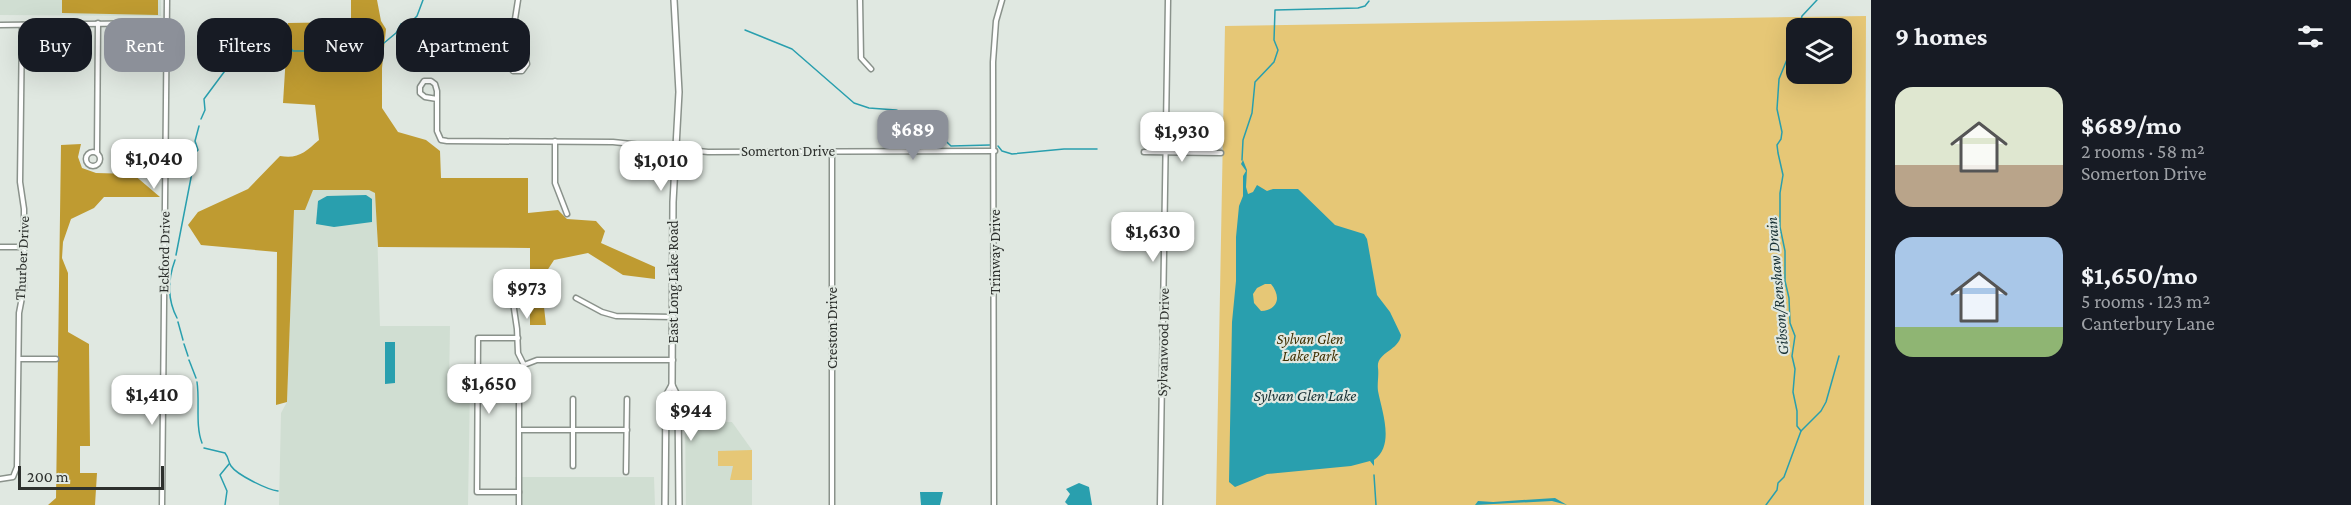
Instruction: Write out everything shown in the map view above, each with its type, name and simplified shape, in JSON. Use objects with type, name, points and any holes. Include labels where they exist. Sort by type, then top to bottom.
[{"type":"main road","name":"East Long Lake Road","points":[[664,505],[666,396],[672,385],[673,360],[673,202],[679,85],[674,0]]},
{"type":"main road","name":"East Long Lake Road","points":[[672,385],[678,397],[679,505]]},
{"type":"main road","points":[[665,434],[674,434],[679,439]]},
{"type":"street","name":"Eckford Drive","points":[[167,0],[167,18]]},
{"type":"street","points":[[516,18],[518,0]]},
{"type":"street","points":[[860,0],[861,58],[871,69]]},
{"type":"street","name":"Trinway Drive","points":[[994,505],[994,45],[996,21],[1002,0]]},
{"type":"street","name":"Sylvanwood Drive","points":[[1160,505],[1168,0]]},
{"type":"street","points":[[92,23],[104,23]]},
{"type":"street","points":[[97,152],[98,23]]},
{"type":"street","points":[[0,25],[18,25]]},
{"type":"street","points":[[511,52],[521,54],[526,58],[527,64],[522,71],[516,72],[508,64],[511,52]]},
{"type":"street","name":"Thurber Drive","points":[[0,479],[11,478],[17,470],[19,313],[24,287],[24,209],[21,182],[22,72]]},
{"type":"street","name":"Eckford Drive","points":[[162,505],[166,72]]},
{"type":"street","points":[[427,81],[433,82],[437,99],[422,96],[419,90],[421,84],[427,81]]},
{"type":"street","name":"Somerton Drive","points":[[437,99],[437,131],[439,138],[447,141],[613,142],[708,152],[995,151]]},
{"type":"street","points":[[555,141],[556,187],[567,214]]},
{"type":"street","name":"Creston Drive","points":[[832,151],[832,505]]},
{"type":"street","points":[[1144,152],[1221,153]]},
{"type":"street","points":[[0,247],[24,248]]},
{"type":"street","points":[[576,298],[602,312],[615,316],[673,317]]},
{"type":"street","points":[[513,302],[518,353],[524,365]]},
{"type":"street","points":[[518,338],[478,338],[477,492],[519,492]]},
{"type":"street","points":[[19,359],[56,359]]},
{"type":"street","points":[[519,505],[519,375],[524,365],[537,360],[673,360]]},
{"type":"street","points":[[573,399],[573,466]]},
{"type":"street","points":[[626,472],[627,399]]},
{"type":"street","points":[[519,430],[627,430]]},
{"type":"shaded area","points":[[0,0],[161,0],[161,16],[0,15]]},
{"type":"shaded area","points":[[62,0],[158,0],[158,15],[62,13]]},
{"type":"shaded area","points":[[351,0],[377,0],[380,18],[351,18]]},
{"type":"shaded area","points":[[292,23],[304,23],[304,72],[382,72],[382,108],[398,132],[426,140],[440,151],[441,178],[528,178],[528,213],[558,210],[567,219],[596,221],[605,231],[601,243],[655,267],[655,279],[623,275],[588,253],[554,260],[541,280],[546,325],[530,325],[530,248],[378,247],[375,193],[369,190],[313,190],[305,210],[294,210],[287,402],[276,405],[277,252],[201,245],[188,225],[198,212],[248,189],[280,156],[301,154],[319,140],[315,105],[283,103],[285,72],[292,72]]},
{"type":"shaded area","points":[[384,26],[386,29],[384,48]]},
{"type":"shaded area","points":[[81,144],[78,157],[82,168],[96,173],[133,174],[160,197],[104,197],[94,208],[71,219],[63,242],[62,258],[68,273],[68,332],[89,344],[90,446],[80,446],[80,473],[97,473],[95,505],[48,505],[56,498],[61,145]]},
{"type":"shaded area","points":[[313,189],[369,190],[376,193],[380,326],[450,326],[449,386],[470,387],[468,505],[279,505],[281,413],[287,402],[294,209],[305,209]]},
{"type":"shaded area","points":[[685,421],[732,422],[752,450],[752,505],[686,505]]},
{"type":"shaded area","points":[[515,477],[654,477],[655,505],[516,505]]},
{"type":"green space","name":"Sylvan Glen Lake Park","points":[[1866,16],[1864,505],[1216,505],[1225,26]]},
{"type":"green space","points":[[752,450],[752,480],[730,480],[733,466],[718,466],[718,451]]},
{"type":"water","name":"Sylvan Glen Lake","points":[[1243,160],[1247,170],[1248,194],[1253,192],[1257,185],[1267,191],[1298,189],[1335,225],[1364,234],[1367,239],[1377,295],[1390,312],[1401,335],[1396,345],[1380,358],[1378,363],[1378,391],[1386,437],[1380,454],[1374,460],[1374,466],[1370,461],[1351,466],[1267,474],[1235,487],[1229,482],[1236,237],[1239,206],[1243,196],[1243,176],[1246,171],[1241,164]],"holes":[[[1271,284],[1276,293],[1277,302],[1272,308],[1261,311],[1254,303],[1253,294],[1257,288]]]},
{"type":"water","points":[[366,195],[372,199],[372,222],[334,227],[316,224],[318,201],[327,196]]},
{"type":"water","points":[[385,342],[395,342],[395,383],[385,384]]},
{"type":"water","points":[[1079,483],[1089,487],[1092,505],[1068,505],[1065,502],[1070,494],[1066,489]]},
{"type":"water","points":[[920,492],[943,492],[940,505],[921,505]]},
{"type":"water","points":[[1555,498],[1567,505],[1552,501],[1475,505],[1478,501]]},
{"type":"waterway","points":[[384,43],[396,33],[401,24],[409,24],[417,16],[423,0]]},
{"type":"waterway","name":"Gibson/Renshaw Drain","points":[[1802,18],[1817,0]]},
{"type":"waterway","points":[[1242,160],[1243,140],[1252,113],[1255,82],[1274,62],[1278,50],[1274,40],[1275,10],[1358,8],[1365,6],[1369,1]]},
{"type":"waterway","points":[[745,30],[792,49],[854,103],[869,108],[896,110],[904,113],[932,128],[951,146],[990,145]]},
{"type":"waterway","points":[[201,119],[205,110],[204,99],[241,52],[241,42],[266,36],[285,40],[293,51],[304,51]]},
{"type":"waterway","name":"Gibson/Renshaw Drain","points":[[1786,62],[1779,79],[1777,109],[1782,132],[1777,145],[1783,175],[1780,193],[1780,227],[1785,251],[1785,281],[1789,298],[1790,323],[1795,336],[1792,356],[1795,369],[1793,392],[1797,426],[1801,431]]},
{"type":"waterway","points":[[176,255],[198,150],[195,141],[199,126]]},
{"type":"waterway","points":[[998,146],[1002,151],[1012,154],[1064,149],[1097,149]]},
{"type":"waterway","points":[[175,260],[170,289],[171,304],[177,318]]},
{"type":"waterway","points":[[178,322],[183,340]]},
{"type":"waterway","points":[[184,344],[188,356]]},
{"type":"waterway","name":"Gibson/Renshaw Drain","points":[[1766,505],[1777,490],[1778,483],[1784,477],[1801,431],[1821,411],[1826,402],[1839,356]]},
{"type":"waterway","points":[[189,360],[196,378]]},
{"type":"waterway","points":[[197,382],[199,429],[202,443]]},
{"type":"waterway","points":[[204,448],[225,453],[231,466],[239,474],[278,491]]},
{"type":"waterway","points":[[225,505],[227,491],[220,475],[229,464]]},
{"type":"waterway","points":[[1374,475],[1376,505]]}]
